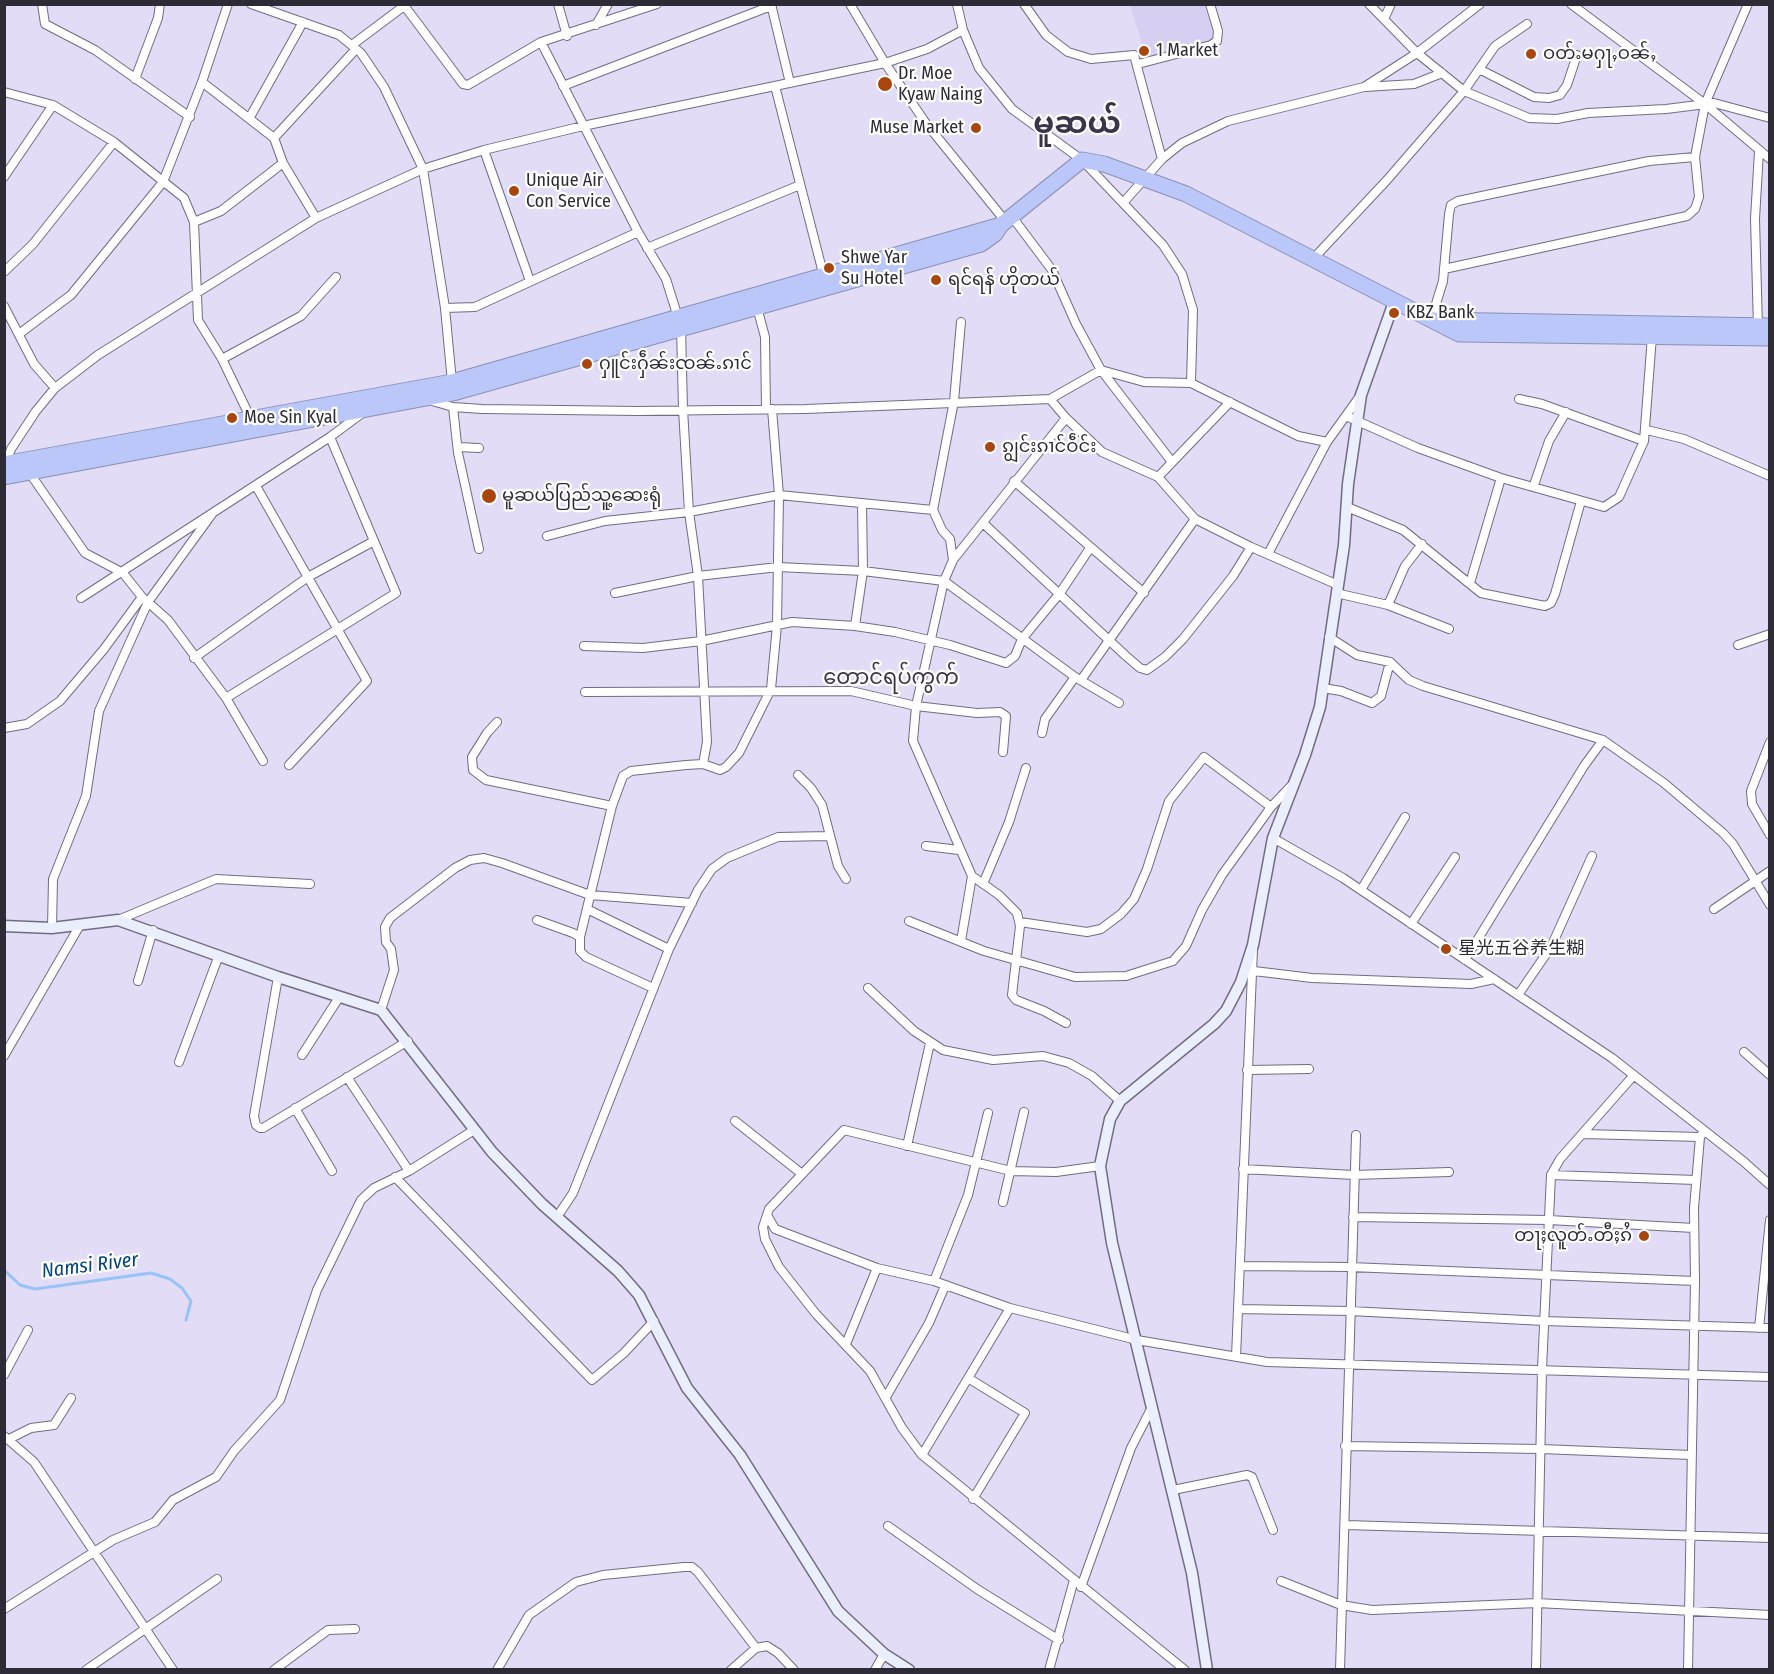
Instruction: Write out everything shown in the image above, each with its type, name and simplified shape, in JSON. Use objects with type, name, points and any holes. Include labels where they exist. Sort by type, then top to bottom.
[{"type":"highway","points":[[6,460],[29,472],[382,395],[453,393],[1007,222],[1082,160],[1104,164],[1186,194],[1431,320],[1652,331],[1763,332]]},
{"type":"highway","points":[[6,460],[368,409],[452,382],[680,322],[757,307],[825,280]]},
{"type":"street","points":[[42,4],[45,24],[88,45],[189,117]]},
{"type":"street","points":[[135,80],[158,18],[160,4]]},
{"type":"street","points":[[19,334],[71,295],[164,182],[202,82],[228,4]]},
{"type":"street","points":[[251,4],[274,8],[303,22],[339,35],[354,47],[384,87],[423,169],[445,308],[452,382]]},
{"type":"street","points":[[558,4],[567,36]]},
{"type":"street","points":[[596,25],[608,4]]},
{"type":"street","points":[[274,138],[354,47],[404,5],[463,84],[468,85],[541,42],[567,36],[657,4]]},
{"type":"street","points":[[850,4],[885,63],[925,122],[1007,222],[1052,270],[1076,324],[1101,370],[1172,462]]},
{"type":"street","points":[[957,4],[963,30],[979,68],[1012,109],[1082,160],[1163,245],[1182,274],[1193,310],[1191,383]]},
{"type":"street","points":[[1024,4],[1046,35],[1068,52],[1091,59],[1131,54],[1138,64],[1162,159]]},
{"type":"street","points":[[1138,64],[1211,45],[1217,41],[1219,36],[1210,4]]},
{"type":"street","points":[[1369,4],[1417,53],[1464,91],[1529,118],[1557,119],[1588,112],[1666,110],[1714,103],[1770,118]]},
{"type":"street","points":[[1384,19],[1391,4]]},
{"type":"street","points":[[1364,87],[1417,53],[1480,4]]},
{"type":"street","points":[[1571,4],[1705,104],[1770,159]]},
{"type":"street","points":[[1444,269],[1687,216],[1695,209],[1699,196],[1695,157],[1705,104],[1748,4]]},
{"type":"street","points":[[563,86],[771,5],[790,83]]},
{"type":"street","points":[[250,117],[303,22]]},
{"type":"street","points":[[1312,260],[1387,180],[1464,91],[1495,46],[1527,24]]},
{"type":"street","points":[[6,460],[36,411],[55,388],[99,355],[316,218],[423,169],[484,150],[583,126],[885,63],[927,49],[963,30]]},
{"type":"street","points":[[541,42],[638,232],[666,279],[680,322],[689,512],[698,576],[707,742],[703,764]]},
{"type":"street","points":[[1479,69],[1534,97],[1549,98],[1560,95],[1567,85],[1577,56]]},
{"type":"street","points":[[1123,203],[1162,159],[1182,143],[1228,120],[1364,87],[1414,84],[1442,73]]},
{"type":"street","points":[[202,82],[250,117],[274,138],[283,163],[316,218]]},
{"type":"street","points":[[775,86],[825,280]]},
{"type":"street","points":[[4,92],[53,105],[114,142],[184,198],[194,222],[195,293],[202,330],[222,359],[251,424]]},
{"type":"street","points":[[4,177],[53,105]]},
{"type":"street","points":[[4,272],[33,244],[114,142]]},
{"type":"street","points":[[484,150],[530,281]]},
{"type":"street","points":[[1759,152],[1755,219],[1763,332]]},
{"type":"street","points":[[1431,320],[1444,269],[1451,205],[1458,201],[1649,161],[1695,157]]},
{"type":"street","points":[[194,222],[220,211],[283,163]]},
{"type":"street","points":[[647,248],[800,185]]},
{"type":"street","points":[[445,308],[475,307],[638,232]]},
{"type":"street","points":[[222,359],[298,318],[336,277]]},
{"type":"street","points":[[1207,1670],[1192,1573],[1112,1243],[1100,1166],[1110,1119],[1120,1101],[1226,1011],[1241,982],[1253,945],[1273,838],[1320,706],[1361,395],[1394,302]]},
{"type":"street","points":[[4,306],[34,364],[55,388]]},
{"type":"street","points":[[653,988],[586,957],[580,951],[580,938],[612,806],[623,776],[631,771],[703,764],[720,770],[730,764],[739,753],[771,690],[777,625],[779,495],[769,409],[765,337],[757,307]]},
{"type":"street","points":[[953,560],[950,539],[942,530],[933,510],[954,402],[962,321]]},
{"type":"street","points":[[1346,416],[1418,448],[1502,478],[1534,485],[1604,507],[1613,504],[1619,498],[1644,441],[1647,430],[1652,331]]},
{"type":"street","points":[[414,394],[453,407],[482,409],[769,409],[1050,399],[1101,370],[1144,382],[1191,383],[1298,436],[1327,442]]},
{"type":"street","points":[[81,598],[123,573],[330,437],[368,409],[382,395]]},
{"type":"street","points":[[1268,554],[1327,442],[1361,395]]},
{"type":"street","points":[[1050,399],[1066,418],[1102,452],[1158,477],[1195,519],[1337,589],[1388,605],[1449,629]]},
{"type":"street","points":[[1519,399],[1566,412],[1644,441]]},
{"type":"street","points":[[1158,477],[1230,402]]},
{"type":"street","points":[[453,407],[458,447],[479,549]]},
{"type":"street","points":[[1534,485],[1550,441],[1566,412]]},
{"type":"street","points":[[1066,418],[953,560],[944,581],[916,706],[913,741],[972,876],[1011,906],[1020,922],[1014,958],[1012,992],[1016,1000],[1066,1023]]},
{"type":"street","points":[[1647,430],[1684,439],[1770,477]]},
{"type":"street","points":[[226,698],[396,593],[330,437]]},
{"type":"street","points":[[458,447],[479,447]]},
{"type":"street","points":[[29,472],[85,553],[123,573],[145,599],[168,620],[194,658],[226,698],[263,761]]},
{"type":"street","points":[[1470,583],[1502,478]]},
{"type":"street","points":[[1014,481],[1144,593]]},
{"type":"street","points":[[256,486],[367,681],[289,765]]},
{"type":"street","points":[[547,536],[604,522],[689,512],[779,495],[933,510]]},
{"type":"street","points":[[1347,507],[1403,530],[1481,593],[1545,606],[1551,603],[1581,501]]},
{"type":"street","points":[[855,626],[863,571],[862,503]]},
{"type":"street","points":[[4,728],[27,724],[60,701],[212,514]]},
{"type":"street","points":[[1042,733],[1045,718],[1109,640],[1195,519]]},
{"type":"street","points":[[983,523],[1140,668],[1147,670],[1154,667],[1184,639],[1233,576],[1251,547]]},
{"type":"street","points":[[194,658],[258,616],[308,577],[374,541]]},
{"type":"street","points":[[1388,605],[1405,566],[1422,544]]},
{"type":"street","points":[[584,646],[643,648],[701,641],[792,622],[855,626],[931,641],[1006,663],[1015,656],[1022,639],[1060,593],[1090,548]]},
{"type":"street","points":[[615,593],[698,576],[778,567],[863,571],[944,581],[1078,679],[1119,703]]},
{"type":"street","points":[[52,928],[53,879],[86,796],[99,711],[145,599]]},
{"type":"street","points":[[1738,645],[1770,634]]},
{"type":"street","points":[[1329,637],[1357,655],[1390,662],[1409,680],[1423,686],[1603,740],[1664,783],[1723,833],[1733,844],[1770,905]]},
{"type":"street","points":[[1323,688],[1341,691],[1372,704],[1381,696],[1390,662]]},
{"type":"street","points":[[585,692],[851,691],[916,706],[1004,713],[1006,716],[1003,752]]},
{"type":"street","points":[[497,722],[472,757],[474,770],[486,780],[612,806]]},
{"type":"street","points":[[1465,960],[1578,776],[1603,740]]},
{"type":"street","points":[[1770,742],[1751,790],[1752,804],[1770,835]]},
{"type":"street","points":[[1020,922],[1087,932],[1101,929],[1121,914],[1134,899],[1147,869],[1169,801],[1204,757],[1271,807]]},
{"type":"street","points":[[983,884],[1009,822],[1026,768]]},
{"type":"street","points":[[798,775],[811,788],[822,805],[828,836],[838,866],[846,879]]},
{"type":"street","points":[[909,921],[984,951],[1075,976],[1093,978],[1126,976],[1173,961],[1186,946],[1202,910],[1222,875],[1271,807],[1295,781]]},
{"type":"street","points":[[1360,890],[1405,817]]},
{"type":"street","points":[[557,1217],[573,1193],[669,949],[711,869],[727,858],[778,837],[828,836]]},
{"type":"street","points":[[1273,838],[1360,890],[1634,1075],[1702,1134],[1770,1185]]},
{"type":"street","points":[[926,846],[959,850]]},
{"type":"street","points":[[1411,924],[1455,856]]},
{"type":"street","points":[[1518,995],[1551,947],[1592,856]]},
{"type":"street","points":[[381,1010],[394,970],[391,949],[386,942],[385,927],[390,918],[455,868],[470,860],[484,858],[590,895],[692,903]]},
{"type":"street","points":[[1714,909],[1770,871]]},
{"type":"street","points":[[961,941],[972,876]]},
{"type":"street","points":[[4,926],[52,928],[118,920],[216,879],[310,884]]},
{"type":"street","points":[[587,909],[669,949]]},
{"type":"street","points":[[118,920],[153,930],[278,977],[381,1010],[408,1041],[474,1130],[518,1180],[618,1271],[639,1295],[687,1389],[740,1455],[838,1611],[884,1654],[909,1670]]},
{"type":"street","points":[[537,920],[580,938]]},
{"type":"street","points":[[4,1056],[80,925]]},
{"type":"street","points":[[138,981],[153,930]]},
{"type":"street","points":[[1236,1357],[1249,1013],[1254,971],[1253,945]]},
{"type":"street","points":[[179,1062],[219,955]]},
{"type":"street","points":[[1254,971],[1312,978],[1459,983],[1494,979]]},
{"type":"street","points":[[278,977],[254,1116],[256,1125],[263,1128],[408,1041]]},
{"type":"street","points":[[868,988],[930,1043],[943,1050],[993,1060],[1043,1056],[1069,1063],[1092,1076],[1120,1101]]},
{"type":"street","points":[[302,1055],[340,996]]},
{"type":"street","points":[[907,1146],[930,1043]]},
{"type":"street","points":[[1744,1052],[1770,1075]]},
{"type":"street","points":[[1247,1070],[1309,1069]]},
{"type":"street","points":[[1536,1670],[1542,1369],[1551,1175],[1560,1159],[1634,1075]]},
{"type":"street","points":[[347,1077],[409,1171]]},
{"type":"street","points":[[295,1107],[332,1171]]},
{"type":"street","points":[[1003,1202],[1024,1112]]},
{"type":"street","points":[[934,1281],[968,1195],[988,1113]]},
{"type":"street","points":[[735,1121],[802,1174]]},
{"type":"street","points":[[4,1609],[96,1551],[155,1522],[173,1500],[216,1477],[234,1451],[280,1400],[317,1290],[361,1200],[374,1188],[409,1171],[474,1130]]},
{"type":"street","points":[[1100,1166],[1056,1172],[1011,1171],[844,1130],[769,1209],[763,1227],[765,1239],[779,1267],[816,1314],[870,1371],[902,1428],[922,1455],[1185,1670]]},
{"type":"street","points":[[1583,1134],[1702,1134]]},
{"type":"street","points":[[1688,1670],[1696,1180],[1702,1134]]},
{"type":"street","points":[[1340,1670],[1346,1526],[1345,1446],[1350,1267],[1356,1135]]},
{"type":"street","points":[[1243,1169],[1354,1174],[1449,1172]]},
{"type":"street","points":[[1551,1175],[1696,1180]]},
{"type":"street","points":[[395,1177],[592,1380],[624,1353],[654,1321]]},
{"type":"street","points":[[767,1215],[775,1229],[877,1268],[934,1281],[1010,1308],[1137,1340],[1236,1357],[1267,1362],[1770,1377]]},
{"type":"street","points":[[1353,1217],[1549,1220],[1695,1228]]},
{"type":"street","points":[[1759,1328],[1770,1220]]},
{"type":"street","points":[[1241,1266],[1350,1267],[1695,1281]]},
{"type":"street","points":[[846,1344],[877,1268]]},
{"type":"street","points":[[886,1397],[929,1323],[945,1286]]},
{"type":"street","points":[[922,1455],[1010,1308]]},
{"type":"street","points":[[1238,1309],[1350,1311],[1544,1322],[1770,1328]]},
{"type":"street","points":[[4,1375],[28,1330]]},
{"type":"street","points":[[968,1378],[1025,1413],[973,1499]]},
{"type":"street","points":[[71,1398],[54,1425],[32,1428],[7,1438],[34,1462],[96,1551],[173,1670]]},
{"type":"street","points":[[1081,1587],[1131,1448],[1151,1409]]},
{"type":"street","points":[[1345,1446],[1541,1449],[1691,1455]]},
{"type":"street","points":[[1173,1490],[1247,1475],[1252,1477],[1273,1530]]},
{"type":"street","points":[[888,1526],[977,1589],[1059,1640]]},
{"type":"street","points":[[1346,1526],[1770,1538]]},
{"type":"street","points":[[497,1670],[529,1615],[576,1582],[603,1575],[684,1567],[692,1567],[698,1572],[756,1648]]},
{"type":"street","points":[[86,1670],[217,1580]]},
{"type":"street","points":[[1049,1670],[1074,1580]]},
{"type":"street","points":[[1281,1581],[1341,1605],[1372,1610],[1537,1603],[1770,1615]]},
{"type":"street","points":[[274,1670],[328,1630],[355,1629]]},
{"type":"street","points":[[731,1670],[756,1648],[767,1646],[778,1653],[794,1670]]},
{"type":"street","points":[[875,1670],[884,1654]]},
{"type":"shaded area","points":[[1130,5],[1204,5],[1215,39],[1147,60]]},
{"type":"waterway","name":"Namsi River","points":[[4,1270],[20,1285],[35,1289],[151,1273],[170,1279],[182,1288],[191,1301],[186,1320]]},
{"type":"place","name":"1 Market","points":[[1144,51]]},
{"type":"place","name":"ဝတ်ႉမႁႃႇဝၼ်ႇ","points":[[1531,54]]},
{"type":"place","name":"Dr. Moe Kyaw Naing","points":[[885,84]]},
{"type":"place","name":"Muse Market","points":[[976,128]]},
{"type":"place","name":"Unique Air Con Service","points":[[514,191]]},
{"type":"place","name":"Shwe Yar Su Hotel","points":[[829,268]]},
{"type":"place","name":"ရင်ရန် ဟိုတယ်","points":[[936,280]]},
{"type":"place","name":"KBZ Bank","points":[[1394,313]]},
{"type":"place","name":"ႁူင်းႁဵၼ်းၸၼ်ႉၵၢင်","points":[[587,364]]},
{"type":"place","name":"Moe Sin Kyal","points":[[232,418]]},
{"type":"place","name":"ၵျွင်းၵၢင်ဝဵင်း","points":[[990,447]]},
{"type":"place","name":"မူဆယ်ပြည်သူ့ဆေးရုံ","points":[[489,496]]},
{"type":"place","name":"星光五谷养生糊","points":[[1446,949]]},
{"type":"place","name":"တႃႈလူတ်ႉတီႈၵႆ","points":[[1644,1236]]},
{"type":"district","name":"မူဆယ်","points":[[1077,125]]},
{"type":"district","name":"တောင်ရပ်ကွက်","points":[[891,678]]}]
